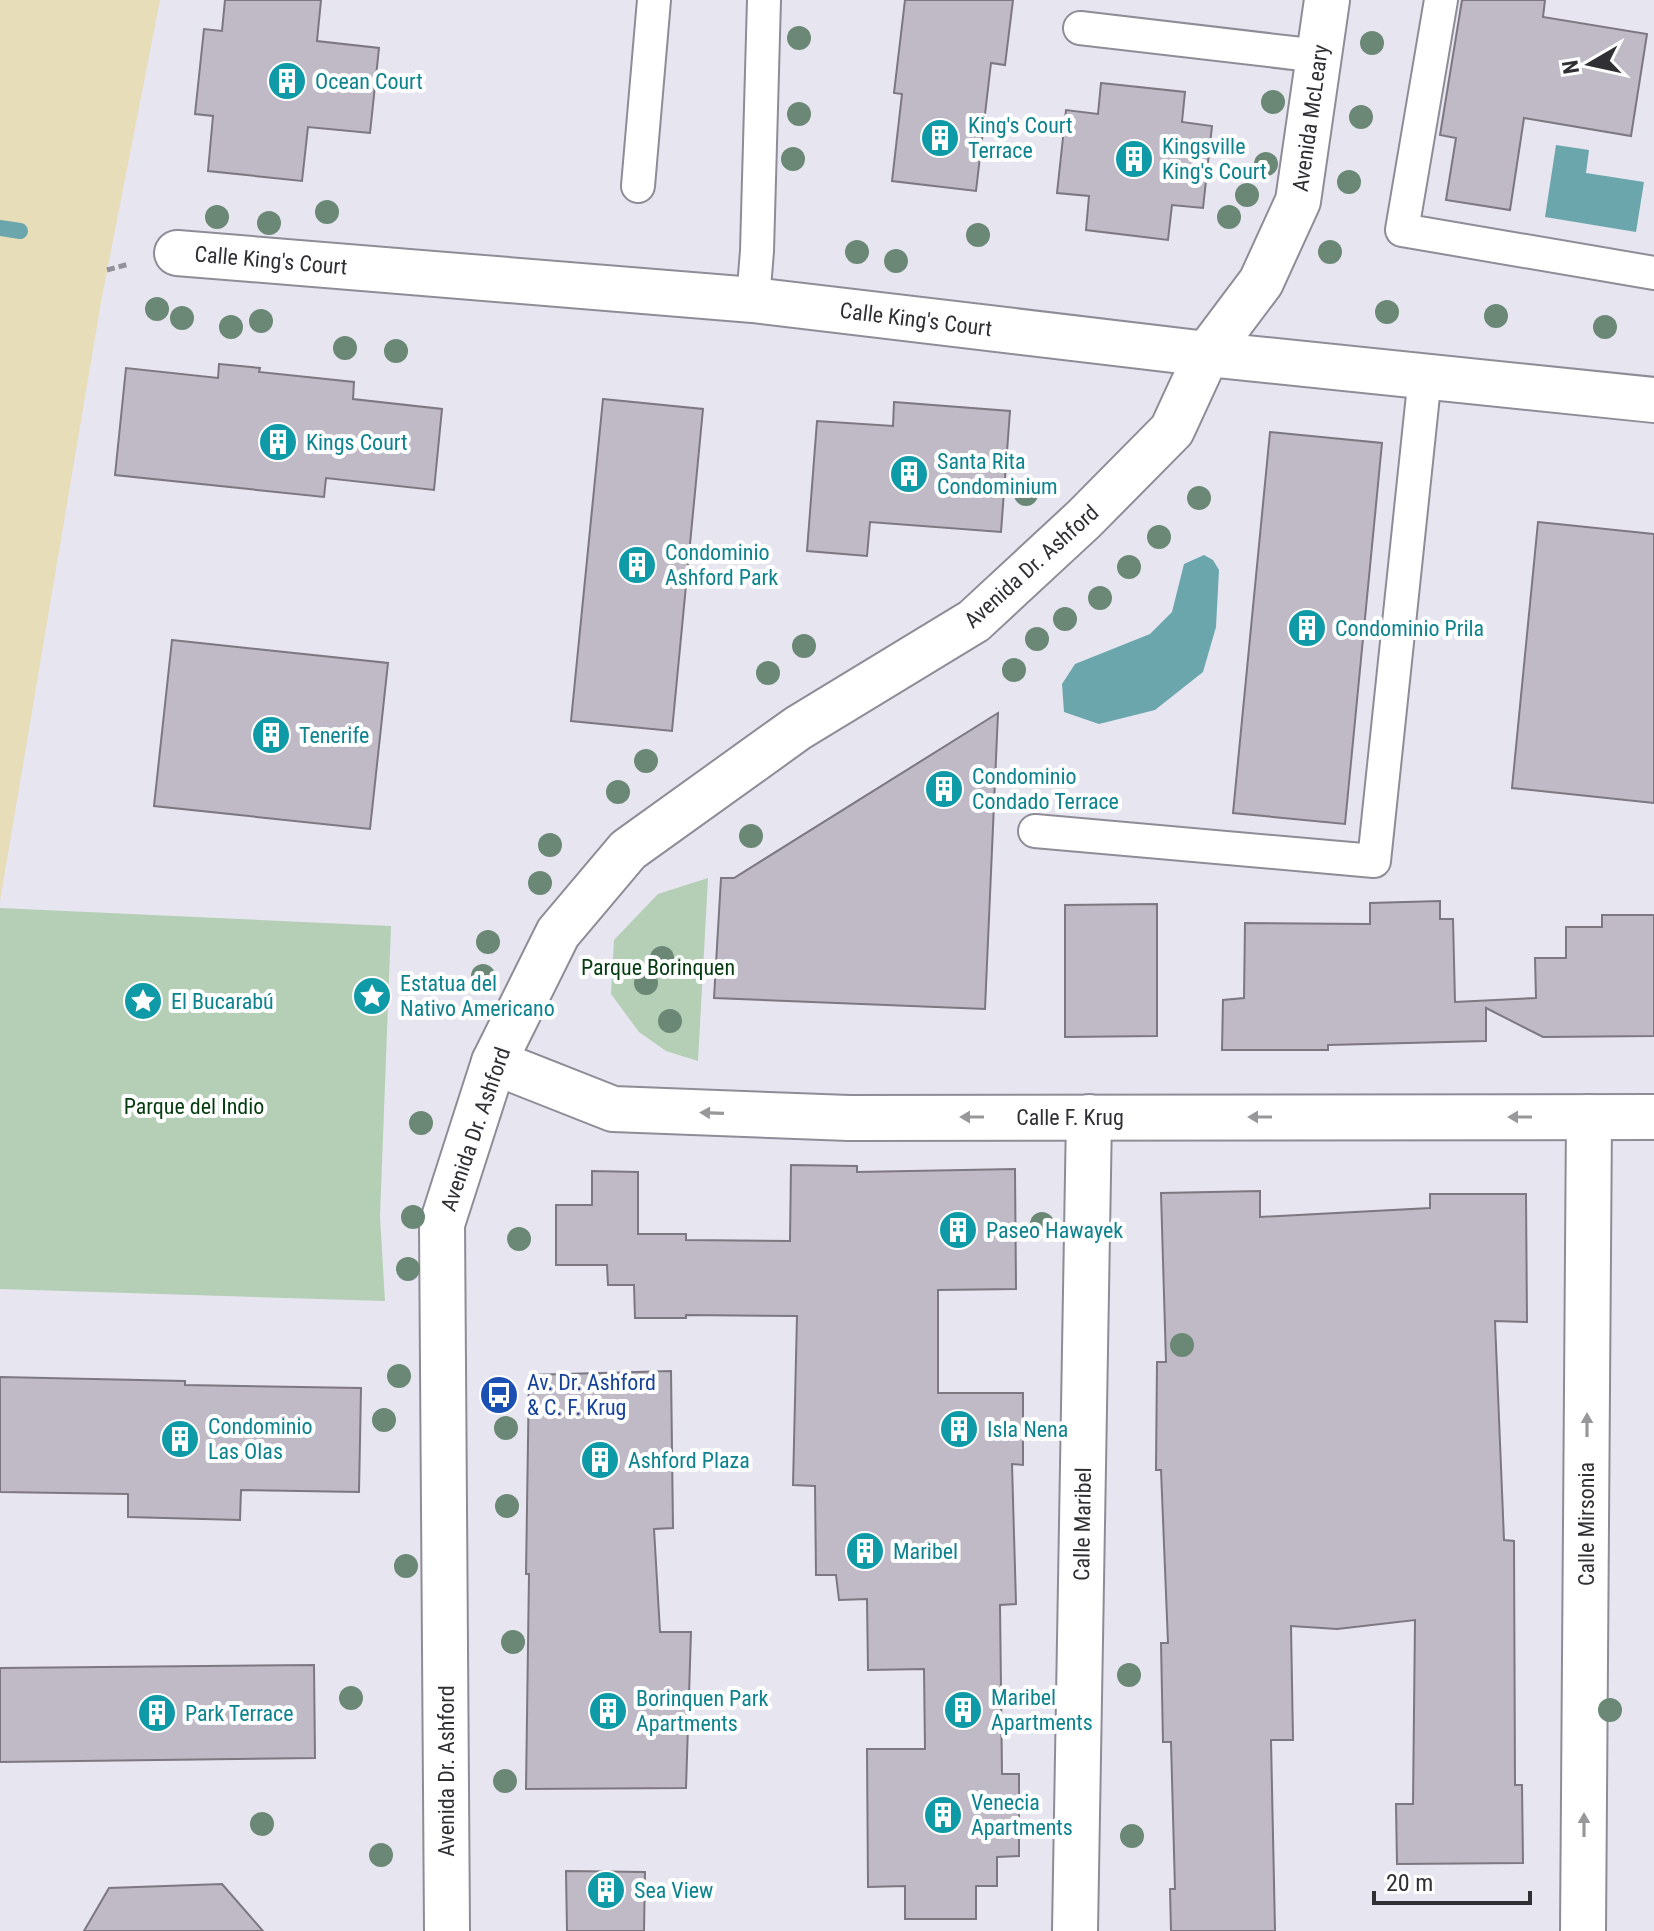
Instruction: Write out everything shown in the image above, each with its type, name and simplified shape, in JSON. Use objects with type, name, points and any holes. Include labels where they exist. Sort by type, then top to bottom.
[{"type":"street","name":"Avenida McLeary","points":[[1207,354],[1261,282],[1298,201],[1327,0]]},
{"type":"street","name":"Calle King's Court","points":[[177,253],[753,300],[1207,354],[1653,395]]},
{"type":"street","name":"Avenida Dr. Ashford","points":[[447,1931],[442,1224],[494,1062],[558,933],[628,850],[798,728],[974,621],[1084,519],[1172,430],[1207,354]]},
{"type":"street","name":"Calle F. Krug","points":[[494,1062],[613,1109],[849,1118],[1654,1117]]},
{"type":"street","name":"Calle Maribel","points":[[1075,1931],[1089,1117]]},
{"type":"street","name":"Calle Mirsonia","points":[[1583,1931],[1589,1117]]},
{"type":"lane","points":[[638,186],[654,0]]},
{"type":"lane","points":[[753,300],[764,0]]},
{"type":"lane","points":[[1441,0],[1402,230],[1654,273]]},
{"type":"lane","points":[[1080,28],[1319,56]]},
{"type":"lane","points":[[1035,831],[1374,861],[1425,376]]},
{"type":"green space","name":"Parque Borinquen","points":[[708,878],[698,1061],[666,1051],[639,1032],[611,994],[614,940],[658,894]]},
{"type":"green space","name":"Parque del Indio","points":[[0,908],[391,926],[380,1217],[385,1301],[0,1289]]},
{"type":"sand","points":[[0,0],[160,0],[101,302],[0,901]]},
{"type":"water","points":[[1556,145],[1589,150],[1586,173],[1644,182],[1636,232],[1545,217]]},
{"type":"water","points":[[1204,555],[1213,560],[1219,570],[1216,627],[1203,672],[1155,710],[1099,724],[1064,712],[1062,684],[1075,664],[1150,634],[1172,612],[1184,564]]},
{"type":"building","name":"Ocean Court","points":[[225,0],[321,0],[317,41],[379,48],[370,133],[308,127],[302,181],[208,171],[213,116],[195,114],[204,29],[222,31]]},
{"type":"building","name":"King's Court Terrace","points":[[905,0],[1013,0],[1005,65],[991,63],[976,191],[892,181],[902,94],[894,93]]},
{"type":"building","points":[[1462,0],[1545,0],[1543,17],[1647,34],[1631,136],[1524,118],[1510,210],[1446,200],[1456,138],[1440,135]]},
{"type":"building","name":"Kingsville King's Court","points":[[1101,83],[1185,92],[1182,122],[1212,126],[1203,208],[1172,205],[1168,240],[1086,230],[1089,196],[1057,193],[1066,110],[1098,114]]},
{"type":"building","name":"Kings Court","points":[[219,364],[260,368],[259,372],[354,382],[353,399],[442,409],[434,490],[326,478],[324,497],[115,475],[126,368],[218,378]]},
{"type":"building","name":"Condominio Ashford Park","points":[[603,399],[703,409],[672,731],[571,721]]},
{"type":"building","name":"Santa Rita Condominium","points":[[894,402],[1010,411],[1001,532],[870,522],[867,556],[807,551],[817,421],[893,426]]},
{"type":"building","name":"Condominio Prila","points":[[1270,432],[1382,443],[1345,824],[1233,813]]},
{"type":"building","points":[[1538,522],[1654,534],[1654,803],[1512,788]]},
{"type":"building","name":"Tenerife","points":[[172,640],[388,663],[370,829],[154,806]]},
{"type":"building","points":[[998,713],[985,1009],[714,998],[721,878],[734,878]]},
{"type":"building","points":[[1440,901],[1440,919],[1453,919],[1455,1002],[1536,998],[1535,958],[1566,958],[1566,927],[1602,927],[1602,915],[1654,915],[1654,1036],[1543,1037],[1486,1008],[1486,1041],[1328,1045],[1328,1050],[1222,1050],[1223,1000],[1244,998],[1245,923],[1370,924],[1370,903]]},
{"type":"building","points":[[1157,904],[1157,1036],[1065,1037],[1065,905]]},
{"type":"building","points":[[791,1165],[857,1166],[857,1172],[1015,1169],[1016,1289],[938,1290],[938,1393],[1023,1393],[1023,1465],[1012,1464],[1016,1604],[1000,1605],[1002,1774],[1019,1774],[1019,1856],[997,1857],[997,1886],[976,1886],[976,1919],[905,1919],[905,1886],[868,1887],[867,1749],[925,1749],[924,1669],[868,1670],[867,1599],[839,1600],[836,1575],[816,1575],[815,1486],[793,1485],[797,1316],[635,1318],[634,1285],[608,1285],[607,1265],[556,1265],[556,1205],[592,1205],[592,1171],[638,1172],[638,1234],[686,1234],[686,1240],[790,1241]]},
{"type":"building","points":[[1260,1191],[1260,1217],[1430,1208],[1430,1194],[1526,1194],[1527,1322],[1495,1321],[1504,1540],[1514,1541],[1515,1785],[1522,1785],[1523,1863],[1397,1864],[1396,1804],[1413,1804],[1415,1620],[1337,1629],[1291,1626],[1293,1740],[1271,1740],[1275,1931],[1171,1931],[1170,1889],[1175,1889],[1171,1742],[1163,1742],[1161,1643],[1168,1643],[1161,1470],[1156,1470],[1157,1362],[1166,1362],[1161,1193]]},
{"type":"building","points":[[671,1371],[673,1528],[654,1529],[660,1632],[691,1632],[686,1788],[526,1789],[529,1375]]},
{"type":"building","name":"Condominio Las Olas","points":[[0,1377],[361,1388],[359,1492],[241,1490],[240,1520],[128,1517],[128,1494],[0,1492]]},
{"type":"building","name":"Park Terrace","points":[[314,1665],[315,1758],[0,1762],[0,1668]]},
{"type":"building","name":"Sea View","points":[[566,1871],[645,1872],[644,1931],[567,1931]]},
{"type":"building","points":[[222,1884],[263,1931],[84,1931],[109,1888]]},
{"type":"waterway","points":[[0,228],[20,231]]},
{"type":"place","name":"Ocean Court","points":[[287,81]]},
{"type":"place","name":"King's Court Terrace","points":[[940,138]]},
{"type":"place","name":"Kingsville King's Court","points":[[1134,159]]},
{"type":"place","name":"Kings Court","points":[[278,442]]},
{"type":"place","name":"Santa Rita Condominium","points":[[909,474]]},
{"type":"place","name":"Condominio Ashford Park","points":[[637,565]]},
{"type":"place","name":"Condominio Prila","points":[[1307,628]]},
{"type":"place","name":"Tenerife","points":[[271,735]]},
{"type":"place","name":"Condominio Condado Terrace","points":[[944,789]]},
{"type":"place","name":"Estatua del Nativo Americano","points":[[372,996]]},
{"type":"place","name":"El Bucarabú","points":[[143,1001]]},
{"type":"place","name":"Paseo Hawayek","points":[[958,1230]]},
{"type":"place","name":"Av. Dr. Ashford & C. F. Krug","points":[[499,1395]]},
{"type":"place","name":"Isla Nena","points":[[959,1429]]},
{"type":"place","name":"Condominio Las Olas","points":[[180,1439]]},
{"type":"place","name":"Ashford Plaza","points":[[600,1460]]},
{"type":"place","name":"Maribel","points":[[865,1551]]},
{"type":"place","name":"Maribel Apartments","points":[[963,1710]]},
{"type":"place","name":"Borinquen Park Apartments","points":[[608,1711]]},
{"type":"place","name":"Park Terrace","points":[[157,1713]]},
{"type":"place","name":"Venecia Apartments","points":[[943,1815]]},
{"type":"place","name":"Sea View","points":[[606,1890]]}]
